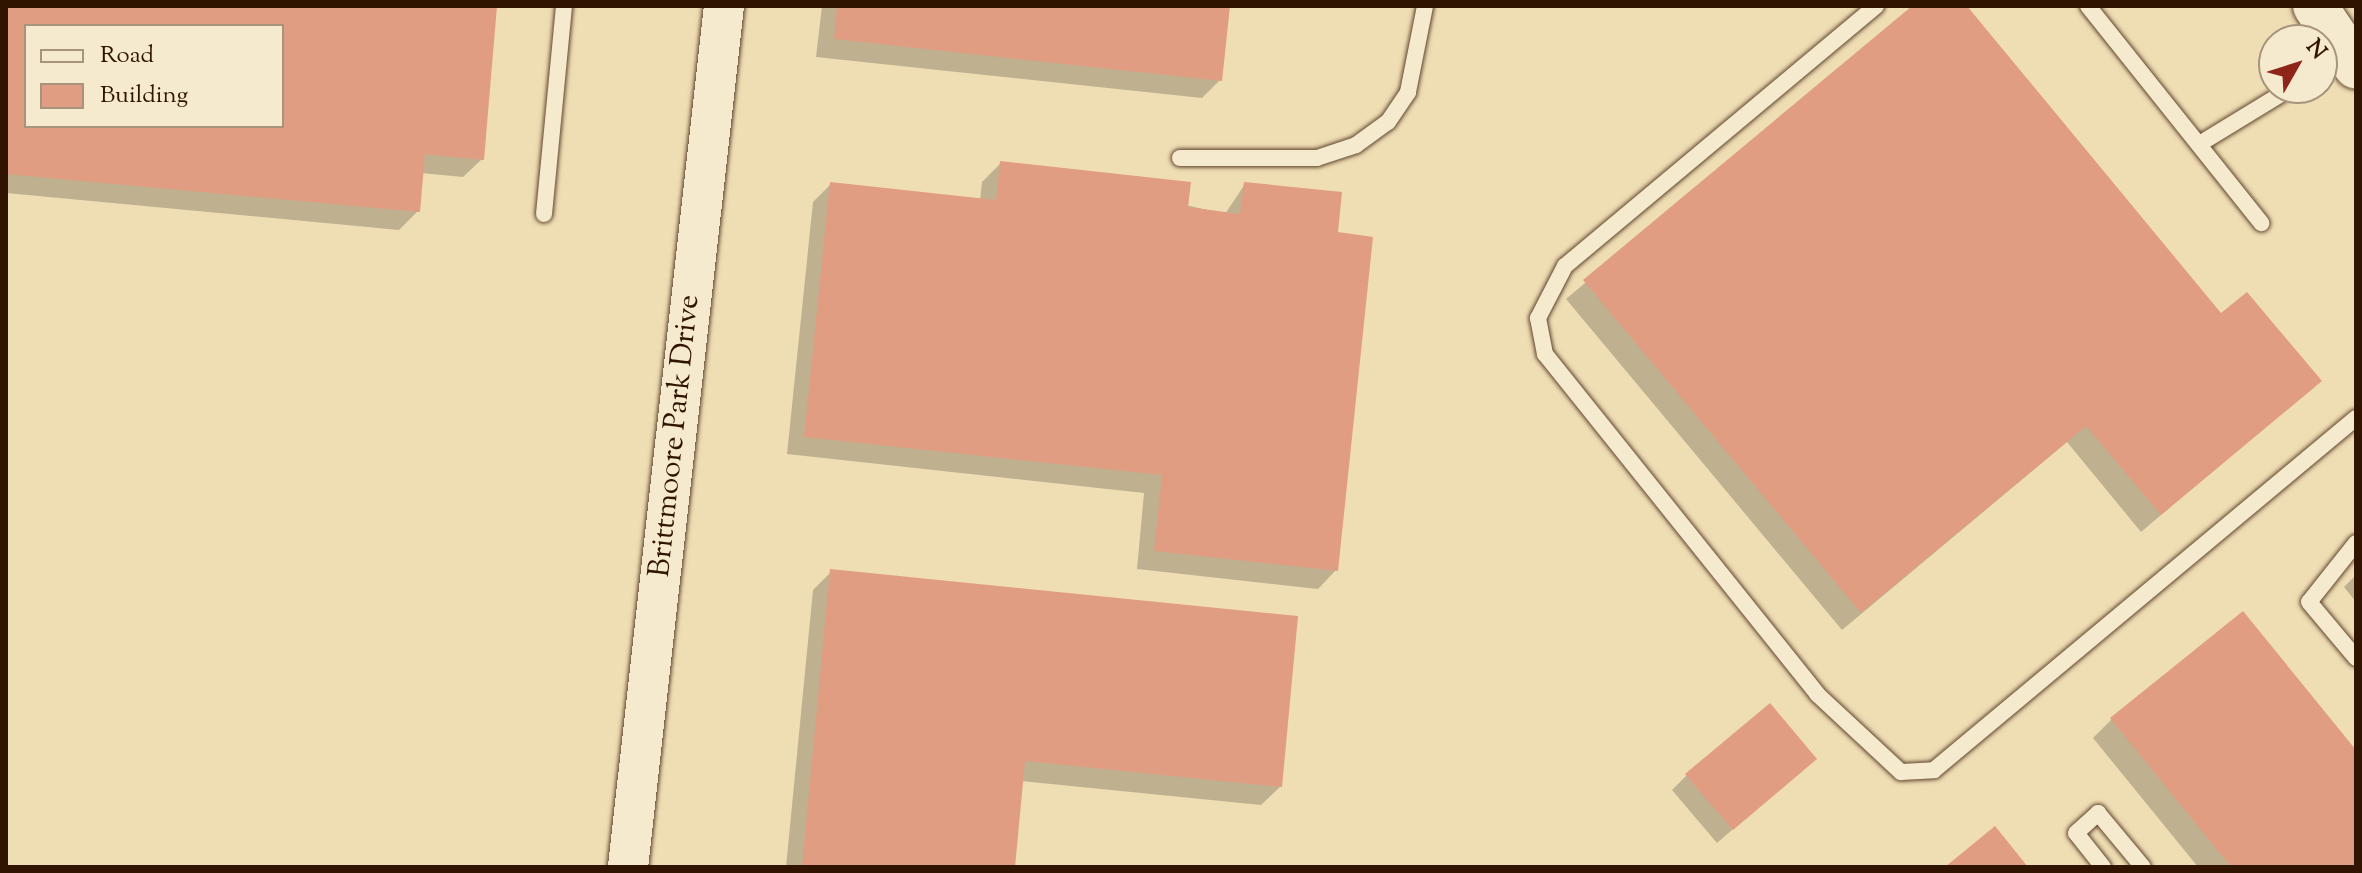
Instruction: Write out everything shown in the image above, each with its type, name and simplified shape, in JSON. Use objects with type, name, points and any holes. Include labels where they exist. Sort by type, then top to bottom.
[{"type":"main road","points":[[2315,6],[2345,60]]},
{"type":"street","name":"Brittmoore Park Drive","points":[[628,867],[724,6]]},
{"type":"lane","points":[[544,214],[564,6]]},
{"type":"lane","points":[[1180,158],[1317,158],[1356,145],[1388,122],[1408,92],[1425,6]]},
{"type":"lane","points":[[1876,6],[1565,266],[1538,318],[1545,354],[1817,694],[1901,772],[1934,770],[2356,418]]},
{"type":"lane","points":[[2088,6],[2201,143],[2261,223]]},
{"type":"lane","points":[[2201,143],[2265,104]]},
{"type":"lane","points":[[2356,543],[2309,602],[2356,658]]},
{"type":"lane","points":[[2103,867],[2076,833],[2098,813],[2143,867]]},
{"type":"building","points":[[6,6],[497,6],[484,160],[425,154],[420,212],[6,174]]},
{"type":"building","points":[[837,6],[1230,6],[1222,81],[834,39]]},
{"type":"building","points":[[1912,6],[1967,6],[2221,313],[2247,292],[2322,381],[2161,515],[2086,426],[1861,613],[1583,280]]},
{"type":"building","points":[[1000,161],[1191,182],[1188,207],[1240,214],[1244,182],[1342,192],[1338,232],[1373,237],[1338,571],[1154,551],[1162,475],[804,437],[830,182],[996,200]]},
{"type":"building","points":[[830,569],[1298,616],[1282,787],[1025,761],[1015,867],[802,867]]},
{"type":"building","points":[[2243,611],[2356,750],[2356,867],[2231,867],[2110,718]]},
{"type":"building","points":[[1770,703],[1817,759],[1733,830],[1685,774]]},
{"type":"building","points":[[1995,826],[2028,867],[1945,867]]}]
